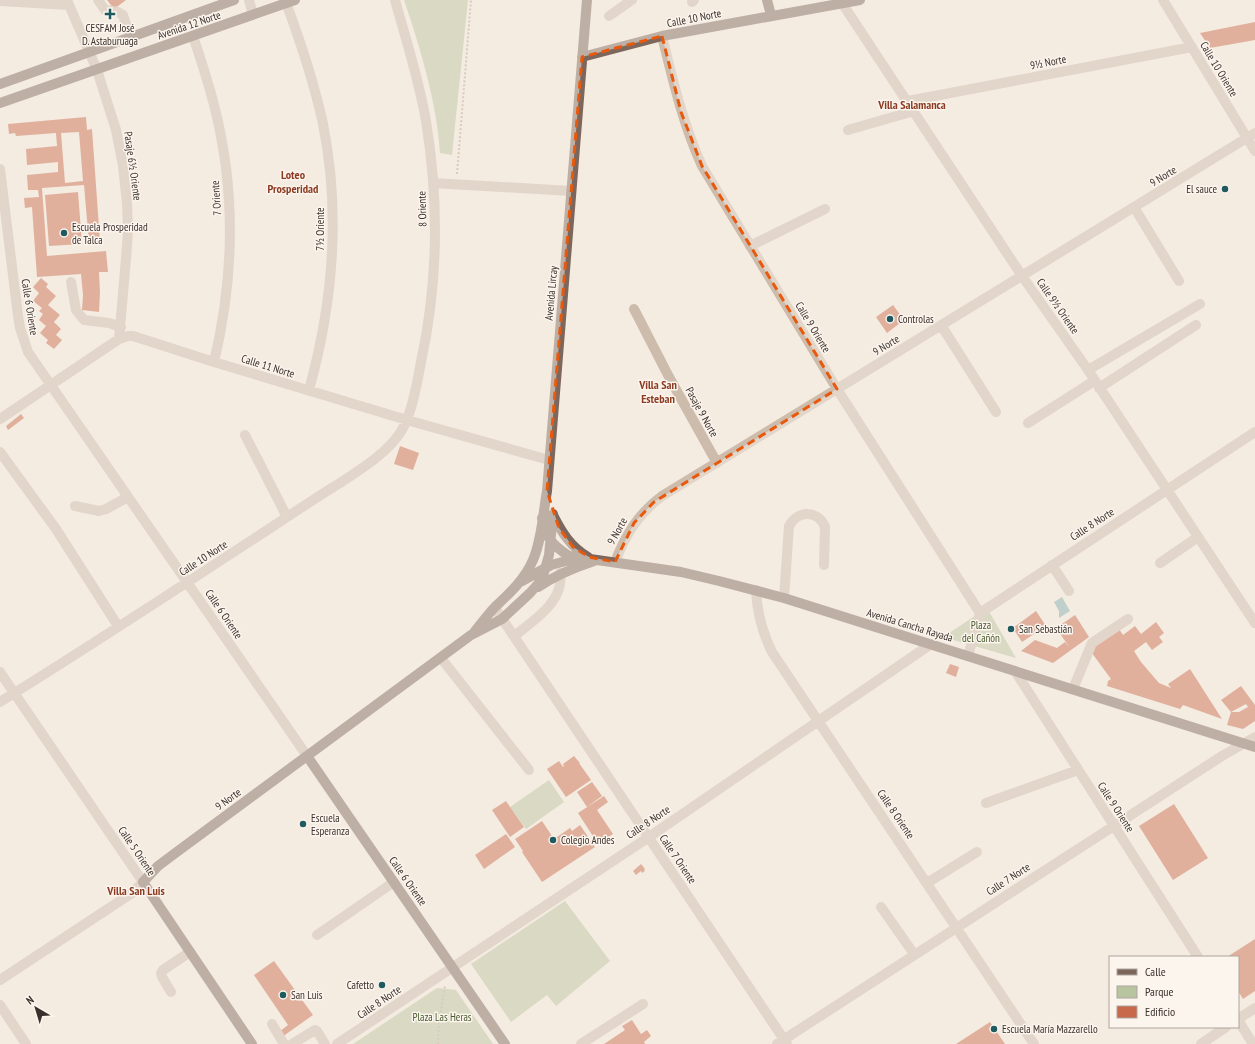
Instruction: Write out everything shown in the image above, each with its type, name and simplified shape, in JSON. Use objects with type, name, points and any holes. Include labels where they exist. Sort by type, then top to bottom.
[{"type":"main road","name":"Avenida 12 Norte","points":[[0,84],[234,0]]},
{"type":"main road","points":[[580,0],[586,11]]},
{"type":"main road","name":"Avenida Lircay","points":[[518,583],[530,566],[536,553],[547,491],[587,0]]},
{"type":"main road","points":[[767,0],[771,15]]},
{"type":"main road","name":"Calle 10 Norte","points":[[582,57],[662,36],[860,0]]},
{"type":"main road","name":"Avenida 12 Norte","points":[[0,103],[253,15],[289,1]]},
{"type":"main road","name":"Avenida Cancha Rayada","points":[[547,491],[553,514],[559,528],[573,547],[589,557],[598,560]]},
{"type":"main road","points":[[530,593],[543,576],[546,567],[553,514]]},
{"type":"main road","name":"Avenida Cancha Rayada","points":[[542,518],[542,525],[550,541],[558,549],[569,556],[681,572],[756,590],[1255,747]]},
{"type":"main road","points":[[518,583],[546,567],[578,557]]},
{"type":"main road","points":[[530,593],[550,578],[560,573],[598,560]]},
{"type":"main road","name":"9 Norte","points":[[471,635],[518,583]]},
{"type":"main road","name":"9 Norte","points":[[143,882],[158,866],[471,635],[502,619],[530,593]]},
{"type":"main road","name":"Calle 6 Oriente","points":[[307,756],[505,1044]]},
{"type":"main road","name":"Calle 5 Oriente","points":[[143,882],[252,1044]]},
{"type":"street","points":[[98,0],[105,10],[118,12],[123,15],[130,38]]},
{"type":"street","points":[[249,0],[253,15]]},
{"type":"street","name":"8 Oriente","points":[[394,0],[420,91],[427,128],[433,183],[434,245],[431,301],[423,352],[407,420]]},
{"type":"street","points":[[608,16],[632,0]]},
{"type":"street","name":"Calle 10 Oriente","points":[[1163,0],[1251,136],[1255,151]]},
{"type":"street","points":[[0,1],[68,3],[90,52]]},
{"type":"street","name":"7½ Oriente","points":[[289,1],[316,95],[327,147],[332,194],[333,247],[328,302],[321,345],[309,390]]},
{"type":"street","name":"Calle 9½ Oriente","points":[[842,3],[1022,276],[1088,370],[1255,623]]},
{"type":"street","name":"7 Oriente","points":[[193,36],[208,84],[219,129],[225,161],[230,207],[228,288],[214,362]]},
{"type":"street","name":"Calle 9 Oriente","points":[[662,36],[681,112],[693,146],[713,185],[837,389],[980,613]]},
{"type":"street","name":"9½ Norte","points":[[908,101],[1192,47]]},
{"type":"street","name":"Pasaje 6½ Oriente","points":[[90,52],[116,130],[125,185],[128,231],[119,339]]},
{"type":"street","points":[[848,130],[914,111]]},
{"type":"street","name":"9 Norte","points":[[615,562],[629,531],[646,509],[662,496],[1251,136]]},
{"type":"street","name":"Calle 6 Oriente","points":[[0,168],[20,328],[28,352],[307,756]]},
{"type":"street","points":[[433,183],[571,191]]},
{"type":"street","points":[[1134,207],[1179,281]]},
{"type":"street","points":[[750,246],[825,209]]},
{"type":"street","points":[[71,282],[76,310],[84,320],[88,322],[109,323],[121,327]]},
{"type":"street","points":[[1088,370],[1200,304]]},
{"type":"street","name":"Pasaje 9 Norte","points":[[634,309],[716,463]]},
{"type":"street","points":[[1028,423],[1196,325]]},
{"type":"street","points":[[941,326],[996,412]]},
{"type":"street","name":"Calle 11 Norte","points":[[0,419],[119,339],[128,336],[138,337],[214,362],[407,420],[549,460]]},
{"type":"street","name":"Calle 10 Norte","points":[[0,702],[354,473],[382,453],[400,434],[407,420]]},
{"type":"street","name":"Calle 8 Norte","points":[[980,613],[1255,432]]},
{"type":"street","points":[[245,435],[287,517]]},
{"type":"street","points":[[0,452],[56,529],[118,626]]},
{"type":"street","points":[[75,506],[99,511],[106,509],[128,496]]},
{"type":"street","points":[[784,598],[789,526],[793,519],[800,515],[807,514],[814,516],[823,522],[825,528],[824,565]]},
{"type":"street","points":[[1160,563],[1198,537]]},
{"type":"street","points":[[1052,566],[1069,592]]},
{"type":"street","points":[[514,636],[538,617],[555,599],[562,582],[560,573]]},
{"type":"street","name":"Calle 8 Oriente","points":[[756,590],[760,621],[772,652],[1034,1044]]},
{"type":"street","name":"Calle 7 Oriente","points":[[495,608],[649,837],[782,1042]]},
{"type":"street","points":[[968,656],[980,613]]},
{"type":"street","points":[[1073,689],[1092,643],[1128,619]]},
{"type":"street","name":"Calle 8 Norte","points":[[337,1044],[649,837],[931,644]]},
{"type":"street","points":[[441,658],[529,770]]},
{"type":"street","name":"Calle 9 Oriente","points":[[1015,671],[1197,956]]},
{"type":"street","name":"Calle 5 Oriente","points":[[0,672],[143,882]]},
{"type":"street","name":"Calle 7 Norte","points":[[782,1042],[914,954],[1113,825],[1222,756],[1255,737]]},
{"type":"street","points":[[986,803],[1078,770]]},
{"type":"street","points":[[927,883],[977,852]]},
{"type":"street","name":"9 Norte","points":[[0,980],[132,894],[143,882]]},
{"type":"street","points":[[317,935],[394,882]]},
{"type":"street","points":[[881,906],[914,954]]},
{"type":"street","points":[[171,992],[161,973],[190,952]]},
{"type":"street","points":[[581,1044],[643,1004]]},
{"type":"street","points":[[0,1005],[26,1044]]},
{"type":"street","points":[[1239,1019],[1255,1008]]},
{"type":"street","points":[[1239,1022],[1253,1044]]},
{"type":"street","points":[[272,1024],[284,1044]]},
{"type":"street","points":[[1201,1044],[1225,1028]]},
{"type":"street","points":[[292,1044],[315,1030],[325,1044]]},
{"type":"path","points":[[456,184],[471,0]]},
{"type":"path","points":[[438,1044],[439,1021],[444,989],[452,967]]},
{"type":"highlighted area","points":[[662,36],[681,112],[702,166],[837,389],[654,502],[634,523],[615,562],[589,557],[573,547],[559,528],[547,491],[582,57]]},
{"type":"green space","points":[[404,0],[468,0],[452,155],[440,153],[432,95],[422,56]]},
{"type":"green space","name":"Plaza del Cañón","points":[[987,608],[1016,658],[943,637]]},
{"type":"green space","points":[[549,780],[564,802],[526,829],[510,807]]},
{"type":"green space","points":[[565,901],[610,961],[556,1006],[547,995],[511,1022],[471,964]]},
{"type":"green space","name":"Plaza Las Heras","points":[[437,988],[456,990],[493,1044],[353,1044]]},
{"type":"water","points":[[1062,597],[1070,611],[1059,618],[1059,611],[1054,602]]},
{"type":"building","points":[[107,0],[126,0],[114,9]]},
{"type":"building","points":[[1255,22],[1255,40],[1210,48],[1200,33]]},
{"type":"building","points":[[86,117],[87,130],[92,129],[100,242],[89,243],[84,185],[42,188],[47,256],[106,251],[108,272],[99,272],[99,312],[82,310],[83,295],[81,274],[37,277],[32,207],[25,208],[24,198],[39,197],[38,190],[28,190],[27,175],[58,172],[58,162],[27,165],[26,149],[57,146],[56,133],[16,136],[15,133],[9,134],[8,124]],"holes":[[[79,132],[83,181],[65,183],[61,133]]]},
{"type":"building","points":[[78,192],[82,244],[49,246],[45,195]]},
{"type":"building","points":[[41,278],[48,284],[46,287],[56,296],[48,305],[60,315],[54,322],[61,329],[56,335],[62,340],[54,349],[46,343],[48,340],[40,333],[46,326],[39,320],[43,314],[39,311],[42,308],[33,301],[39,293],[33,287]]},
{"type":"building","name":"Controlas","points":[[893,305],[904,320],[887,333],[876,317]]},
{"type":"building","points":[[21,414],[24,418],[8,430],[6,426]]},
{"type":"building","points":[[400,446],[419,453],[413,470],[394,464]]},
{"type":"building","points":[[1036,611],[1046,626],[1022,642],[1013,628]]},
{"type":"building","points":[[1075,615],[1089,637],[1053,663],[1021,651],[1035,640],[1057,648],[1065,642],[1070,648],[1056,628]]},
{"type":"building","points":[[1156,622],[1164,633],[1159,637],[1163,642],[1152,650],[1146,642],[1134,651],[1141,662],[1159,683],[1171,688],[1168,684],[1190,669],[1222,719],[1183,705],[1180,709],[1107,686],[1108,681],[1111,679],[1089,649],[1119,629],[1123,635],[1135,626],[1141,634]]},
{"type":"building","points":[[950,664],[959,667],[956,677],[946,673]]},
{"type":"building","points":[[1241,686],[1255,705],[1255,721],[1243,729],[1227,725],[1231,712],[1221,700]],"holes":[[[1246,704],[1248,707],[1239,712],[1231,712]]]},
{"type":"building","points":[[574,756],[591,780],[566,797],[547,769],[559,761],[563,767],[563,764]]},
{"type":"building","points":[[592,782],[602,796],[587,807],[577,792]]},
{"type":"building","points":[[604,796],[608,802],[597,810],[613,834],[598,844],[578,813]]},
{"type":"building","points":[[506,801],[524,827],[510,837],[492,810]]},
{"type":"building","points":[[1174,804],[1208,858],[1173,880],[1139,826]]},
{"type":"building","points":[[542,821],[554,839],[570,828],[572,831],[580,825],[595,847],[542,882],[515,839]]},
{"type":"building","points":[[506,834],[515,847],[484,869],[475,855]]},
{"type":"building","points":[[641,864],[645,871],[642,873],[641,871],[636,875],[633,871]]},
{"type":"building","points":[[1255,939],[1255,991],[1243,999],[1239,993],[1239,956],[1229,956]]},
{"type":"building","name":"San Luis","points":[[274,961],[313,1015],[282,1037],[279,1032],[288,1025],[254,975]]},
{"type":"building","points":[[632,1020],[641,1034],[647,1030],[651,1036],[644,1042],[645,1044],[604,1044],[625,1030],[622,1026]]},
{"type":"building","points":[[990,1022],[1005,1044],[956,1044]]},
{"type":"place","name":"CESFAM José D. Astaburuaga","points":[[110,14]]},
{"type":"place","name":"El sauce","points":[[1225,189]]},
{"type":"place","name":"Escuela Prosperidad de Talca","points":[[64,233]]},
{"type":"place","name":"Controlas","points":[[890,319]]},
{"type":"place","name":"San Sebastián","points":[[1011,629]]},
{"type":"place","name":"Escuela Esperanza","points":[[303,824]]},
{"type":"place","name":"Colegio Andes","points":[[553,840]]},
{"type":"place","name":"Cafetto","points":[[382,985]]},
{"type":"place","name":"San Luis","points":[[283,995]]},
{"type":"place","name":"Escuela María Mazzarello","points":[[994,1029]]},
{"type":"district","name":"Villa Salamanca","points":[[912,105]]},
{"type":"district","name":"Loteo Prosperidad","points":[[293,182]]},
{"type":"district","name":"Villa San Esteban","points":[[658,392]]},
{"type":"district","name":"Villa San Luis","points":[[136,891]]}]
